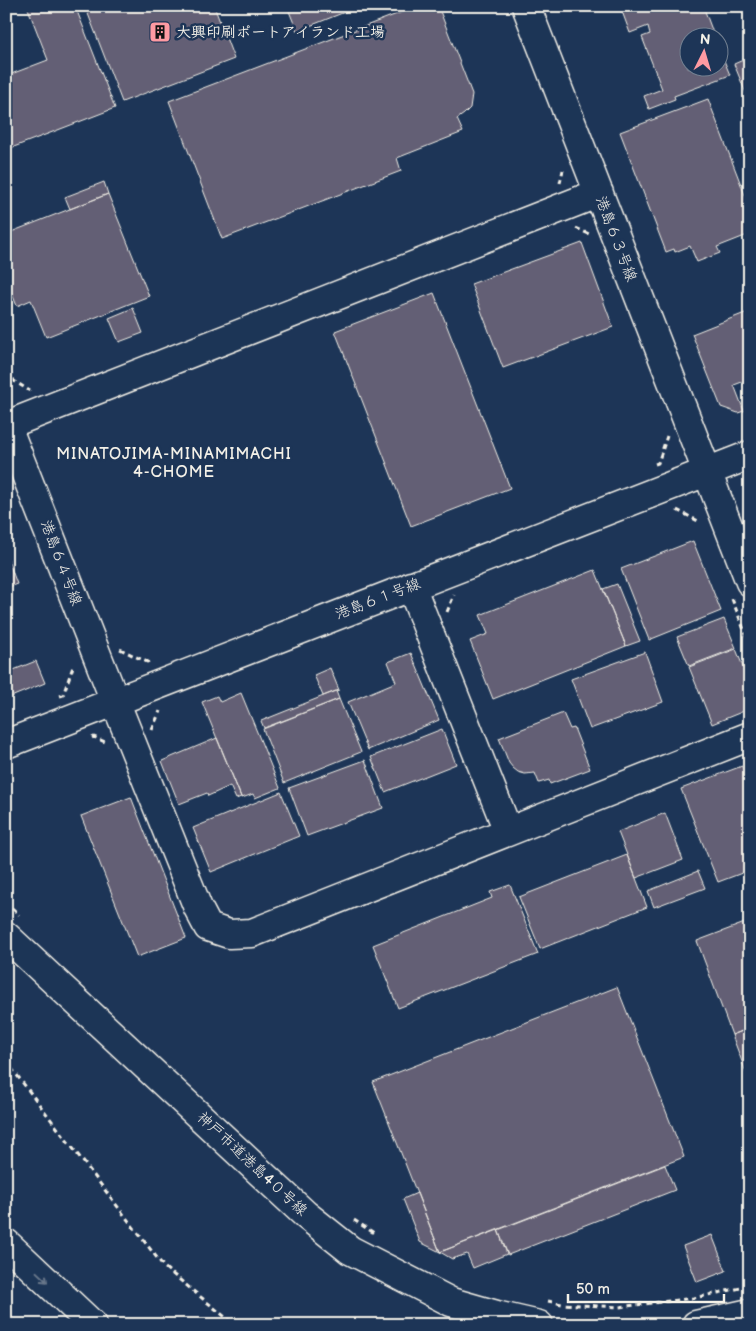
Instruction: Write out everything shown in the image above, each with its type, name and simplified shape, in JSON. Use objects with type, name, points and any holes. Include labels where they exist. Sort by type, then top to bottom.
[{"type":"street","name":"港島６３号線","points":[[526,6],[750,582]]},
{"type":"street","points":[[6,424],[599,193]]},
{"type":"street","name":"港島６４号線","points":[[6,424],[198,908],[208,927],[229,934],[252,932],[750,736]]},
{"type":"street","name":"港島６１号線","points":[[6,744],[750,455]]},
{"type":"street","points":[[411,586],[508,831]]},
{"type":"street","name":"神戸市道港島4０号線","points":[[13,926],[306,1215],[350,1250],[451,1302],[500,1316],[542,1313]]},
{"type":"street","points":[[6,1244],[93,1325]]},
{"type":"street","points":[[696,1325],[750,1314]]},
{"type":"path","points":[[574,227],[593,236]]},
{"type":"path","points":[[6,362],[14,381],[31,392],[39,412]]},
{"type":"path","points":[[649,467],[658,463],[667,434]]},
{"type":"path","points":[[676,509],[702,523]]},
{"type":"path","points":[[118,648],[147,662],[156,658]]},
{"type":"path","points":[[55,698],[63,695],[75,661]]},
{"type":"path","points":[[85,740],[94,737],[110,744]]},
{"type":"path","points":[[6,902],[13,926]]},
{"type":"path","points":[[6,1061],[164,1267],[235,1325]]},
{"type":"path","points":[[351,1218],[375,1234]]},
{"type":"path","points":[[542,1313],[562,1304],[619,1307],[694,1298],[750,1286]]},
{"type":"building","points":[[27,6],[75,6],[115,108],[6,150],[6,76],[48,60]]},
{"type":"building","name":"大興印刷ポートアイランド工場","points":[[85,6],[214,6],[234,59],[122,102]]},
{"type":"building","points":[[287,6],[360,6],[297,31]]},
{"type":"building","points":[[418,6],[438,6],[472,94],[470,108],[457,119],[463,132],[397,158],[401,171],[222,239],[169,101]]},
{"type":"building","points":[[620,6],[703,6],[711,28],[678,28],[678,78],[722,78],[674,96],[675,99],[649,109],[644,96],[662,89],[642,37],[650,34],[648,26],[630,33]]},
{"type":"building","points":[[750,57],[750,103],[734,64]]},
{"type":"building","points":[[708,99],[750,208],[750,220],[747,221],[750,234],[717,247],[720,253],[697,262],[690,246],[675,252],[674,249],[666,252],[620,132]]},
{"type":"building","points":[[104,182],[108,194],[70,209],[65,197]]},
{"type":"building","points":[[108,194],[149,296],[46,337],[31,300],[17,306],[6,279],[6,234]]},
{"type":"building","points":[[582,243],[613,327],[503,368],[471,284]]},
{"type":"building","points":[[434,293],[510,488],[411,526],[335,331]]},
{"type":"building","points":[[133,308],[143,333],[119,342],[109,318]]},
{"type":"building","points":[[750,311],[750,379],[734,385],[744,411],[738,413],[721,407],[692,334]]},
{"type":"building","points":[[693,541],[721,611],[649,640],[621,569]]},
{"type":"building","points":[[6,555],[17,584],[6,588]]},
{"type":"building","points":[[595,570],[626,646],[493,699],[470,641],[488,634],[480,615]]},
{"type":"building","points":[[617,584],[640,641],[626,646],[603,589]]},
{"type":"building","points":[[724,619],[736,648],[689,666],[677,637]]},
{"type":"building","points":[[736,649],[747,677],[749,709],[712,724],[689,667]]},
{"type":"building","points":[[645,652],[663,702],[590,729],[571,679]]},
{"type":"building","points":[[411,653],[439,720],[368,750],[348,702],[396,682],[388,662]]},
{"type":"building","points":[[36,661],[45,683],[6,699],[6,673]]},
{"type":"building","points":[[330,668],[339,690],[323,696],[314,675]]},
{"type":"building","points":[[336,691],[339,699],[264,728],[261,721]]},
{"type":"building","points":[[241,693],[280,788],[255,798],[253,794],[241,797],[202,702],[217,696],[220,702]]},
{"type":"building","points":[[339,699],[361,752],[284,783],[263,729]]},
{"type":"building","points":[[563,713],[570,729],[574,728],[590,769],[550,784],[549,780],[539,783],[535,773],[525,774],[513,768],[509,763],[499,738]]},
{"type":"building","points":[[442,729],[456,764],[385,792],[371,757]]},
{"type":"building","points":[[217,738],[241,797],[236,799],[230,786],[208,796],[207,793],[179,804],[162,761]]},
{"type":"building","points":[[365,760],[383,808],[307,836],[289,788]]},
{"type":"building","points":[[742,766],[750,786],[750,870],[718,882],[681,789]]},
{"type":"building","points":[[281,792],[299,836],[211,872],[193,828]]},
{"type":"building","points":[[131,797],[186,938],[137,957],[81,816]]},
{"type":"building","points":[[665,813],[683,860],[636,878],[618,832]]},
{"type":"building","points":[[627,855],[647,907],[540,949],[519,897]]},
{"type":"building","points":[[698,871],[705,888],[654,907],[648,891]]},
{"type":"building","points":[[510,885],[538,954],[398,1008],[373,945],[492,898],[490,892]]},
{"type":"building","points":[[750,921],[750,1028],[732,1035],[697,941]]},
{"type":"building","points":[[617,987],[684,1157],[440,1252],[373,1082]]},
{"type":"building","points":[[750,1028],[750,1083],[732,1035]]},
{"type":"building","points":[[665,1165],[675,1190],[508,1255],[498,1230]]},
{"type":"building","points":[[417,1193],[440,1252],[420,1242],[403,1199]]},
{"type":"building","points":[[498,1230],[507,1254],[473,1268],[467,1254],[452,1259],[440,1252]]},
{"type":"building","points":[[712,1235],[726,1271],[697,1282],[683,1246]]},
{"type":"place","name":"大興印刷ポートアイランド工場","points":[[160,32]]},
{"type":"district","name":"MINATOJIMA-MINAMIMACHI 4-CHOME","points":[[174,463]]}]
